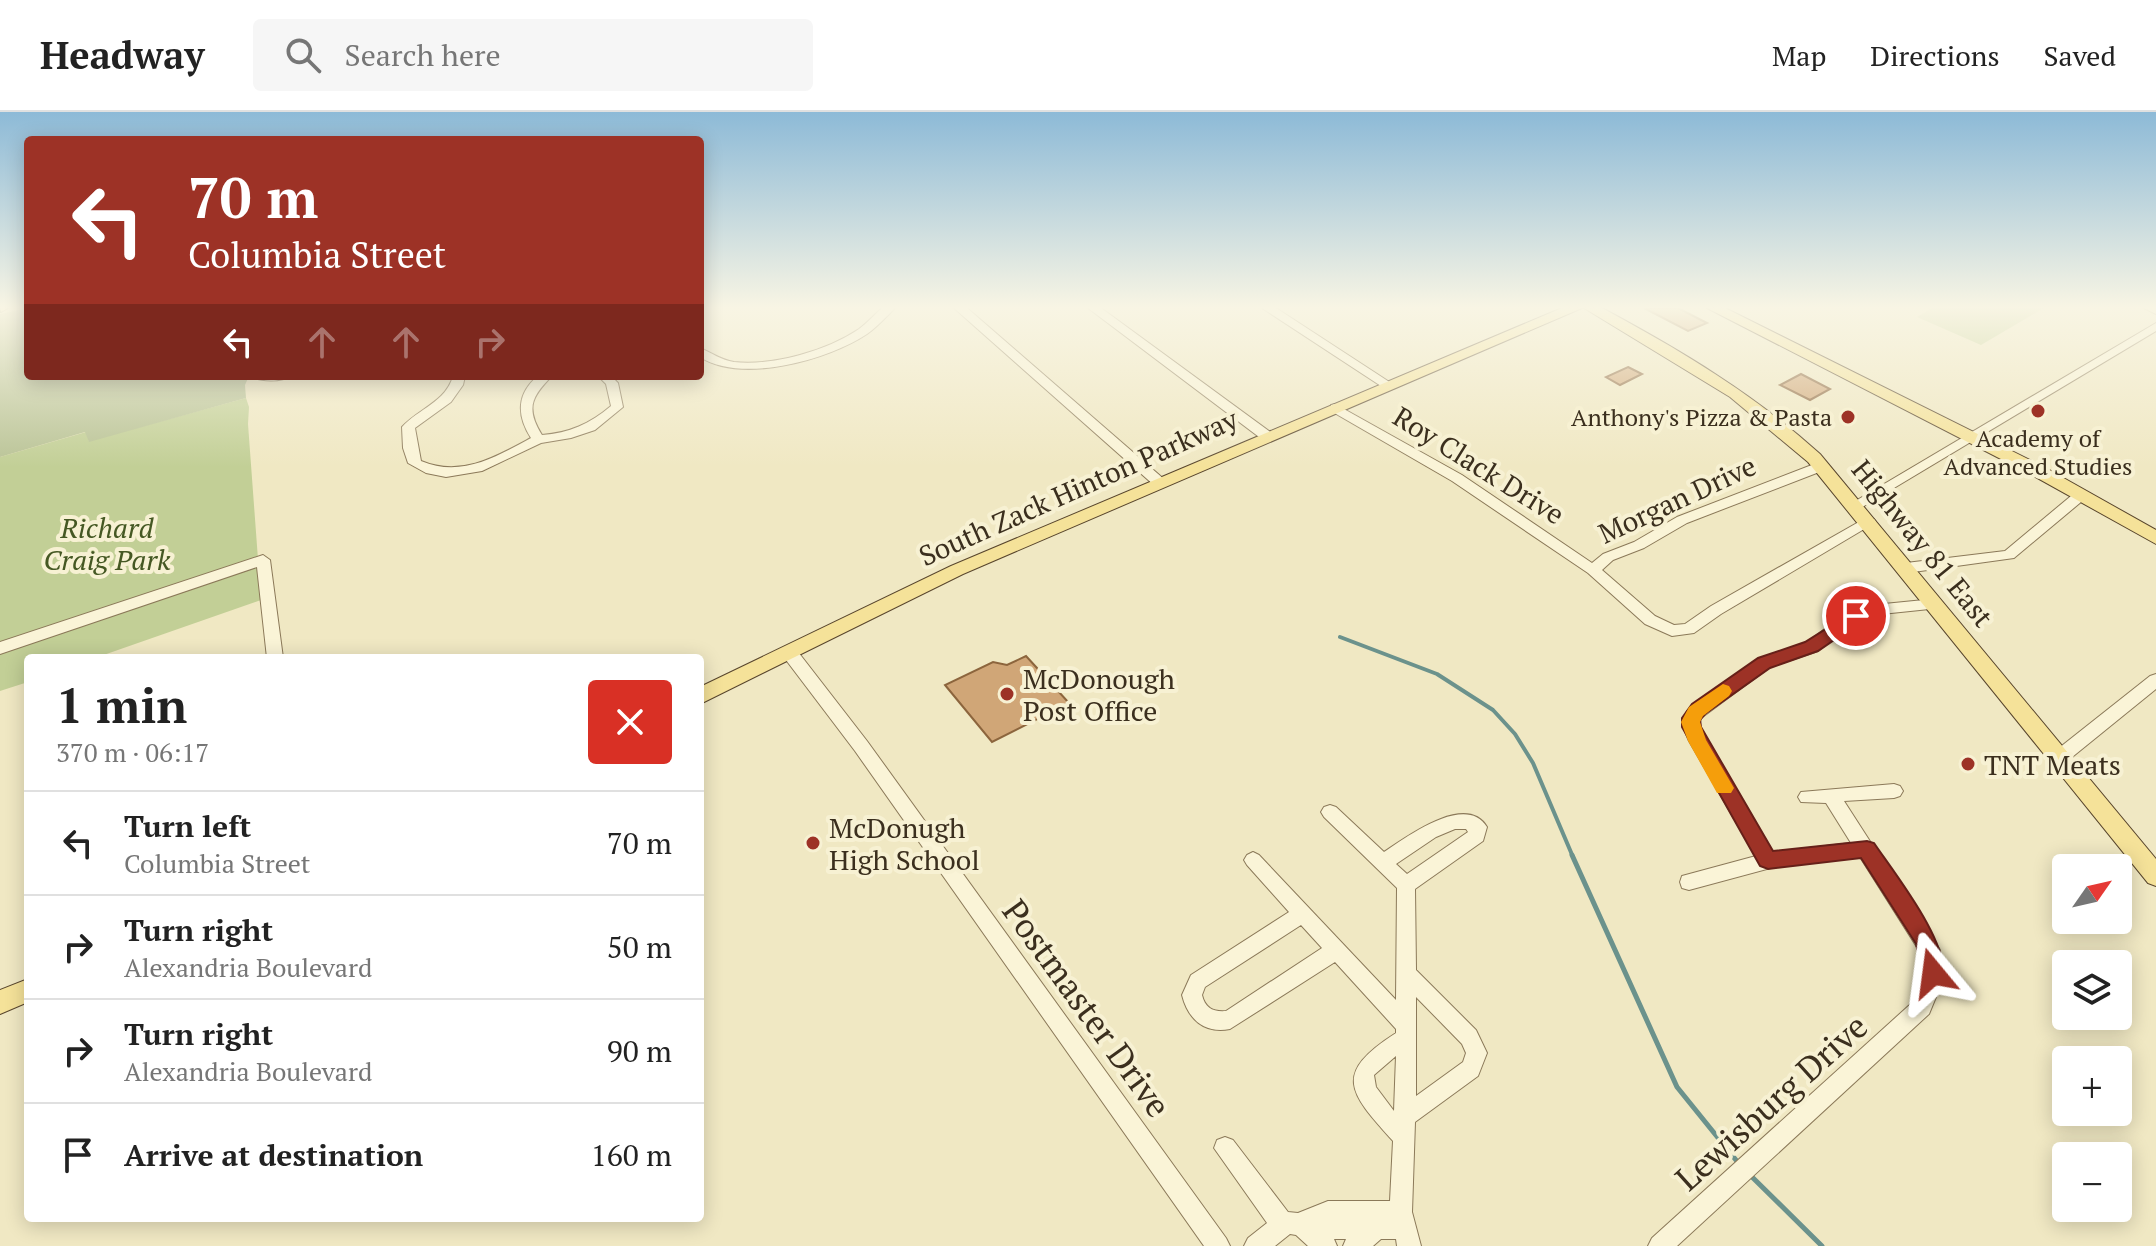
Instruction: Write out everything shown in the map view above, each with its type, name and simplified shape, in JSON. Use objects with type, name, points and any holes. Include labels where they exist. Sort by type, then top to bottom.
[{"type":"main road","name":"South Zack Hinton Parkway","points":[[704,694],[957,570],[1446,361]]},
{"type":"main road","name":"Highway 81 East","points":[[1683,361],[1732,389],[1784,429],[1822,466],[2156,876]]},
{"type":"main road","points":[[1820,361],[2082,494],[2156,538]]},
{"type":"main road","points":[[1987,427],[2006,454]]},
{"type":"main road","points":[[0,1002],[24,992]]},
{"type":"street","points":[[710,361],[735,367],[781,361]]},
{"type":"street","points":[[1020,361],[1160,483]]},
{"type":"street","points":[[1165,361],[1268,437]]},
{"type":"street","points":[[1350,361],[1388,385]]},
{"type":"street","points":[[1854,506],[2098,361]]},
{"type":"street","points":[[457,380],[451,395],[421,414],[408,427],[415,463],[433,473],[458,473],[488,465],[538,439],[579,433],[601,423],[617,407],[609,380]]},
{"type":"street","points":[[538,439],[529,427],[527,395],[531,386],[540,380]]},
{"type":"street","name":"Roy Clack Drive","points":[[1335,408],[1457,478],[1593,570]]},
{"type":"street","name":"Morgan Drive","points":[[1822,466],[1682,520],[1639,545],[1608,557],[1593,570],[1650,620],[1672,631],[1689,629],[1716,610],[1869,522]]},
{"type":"street","points":[[1906,568],[2009,555],[2082,494]]},
{"type":"street","points":[[0,648],[263,560],[275,654]]},
{"type":"street","points":[[1768,860],[1697,741],[1691,727],[1693,715],[1764,663],[1812,647],[1839,626],[1869,610],[1934,604]]},
{"type":"street","name":"Postmaster Drive","points":[[789,652],[861,746],[1218,1246]]},
{"type":"street","points":[[2060,757],[2156,680]]},
{"type":"street","points":[[1807,797],[1894,791]]},
{"type":"street","name":"Lewisburg Drive","points":[[1660,1246],[1926,1001],[1933,980],[1930,950],[1831,796]]},
{"type":"street","points":[[1330,812],[1406,885],[1404,1229]]},
{"type":"street","points":[[1383,863],[1447,822],[1462,820],[1478,827],[1477,836],[1406,885]]},
{"type":"street","points":[[1689,882],[1768,860],[1867,849]]},
{"type":"street","points":[[1253,860],[1336,950],[1405,1032]]},
{"type":"street","points":[[1302,914],[1199,980],[1192,995],[1200,1014],[1212,1021],[1230,1020],[1336,950]]},
{"type":"street","points":[[1404,971],[1469,1037],[1477,1053],[1471,1069],[1404,1127]]},
{"type":"street","points":[[1404,1127],[1368,1094],[1363,1079],[1371,1063],[1405,1032]]},
{"type":"street","points":[[1225,1148],[1292,1224],[1325,1246]]},
{"type":"street","points":[[1256,1246],[1292,1224],[1328,1212],[1404,1229]]},
{"type":"street","points":[[1292,1224],[1326,1228],[1404,1229]]},
{"type":"street","points":[[1355,1246],[1374,1230]]},
{"type":"green space","points":[[0,361],[24,361],[24,380],[247,380],[246,398],[89,442],[85,432],[0,457]]},
{"type":"green space","name":"Richard Craig Park","points":[[246,398],[261,600],[106,654],[24,654],[24,683],[0,691],[0,457],[86,432],[89,441]]},
{"type":"building","points":[[1628,367],[1642,374],[1620,385],[1606,377]]},
{"type":"building","points":[[1801,374],[1830,389],[1810,400],[1780,385]]},
{"type":"building","name":"McDonough Post Office","points":[[1026,656],[1069,703],[992,742],[945,685],[993,662],[1007,665]]},
{"type":"waterway","points":[[1340,637],[1437,674],[1493,710],[1515,734],[1533,763],[1573,857]]},
{"type":"waterway","points":[[1572,855],[1677,1087],[1740,1165]]},
{"type":"waterway","points":[[1749,1174],[1822,1246]]},
{"type":"slow traffic","points":[[1723,691],[1696,712],[1691,718],[1691,727],[1724,788]]},
{"type":"place","name":"Academy of Advanced Studies","points":[[2038,411]]},
{"type":"place","name":"Anthony's Pizza & Pasta","points":[[1848,417]]},
{"type":"place","name":"McDonough Post Office","points":[[1007,694]]},
{"type":"place","name":"TNT Meats","points":[[1968,764]]},
{"type":"place","name":"McDonugh High School","points":[[813,843]]},
{"type":"route","points":[[1856,616],[1812,647],[1764,663],[1699,709],[1691,718],[1691,727],[1768,860],[1867,849],[1921,932],[1930,950],[1933,973]]}]
